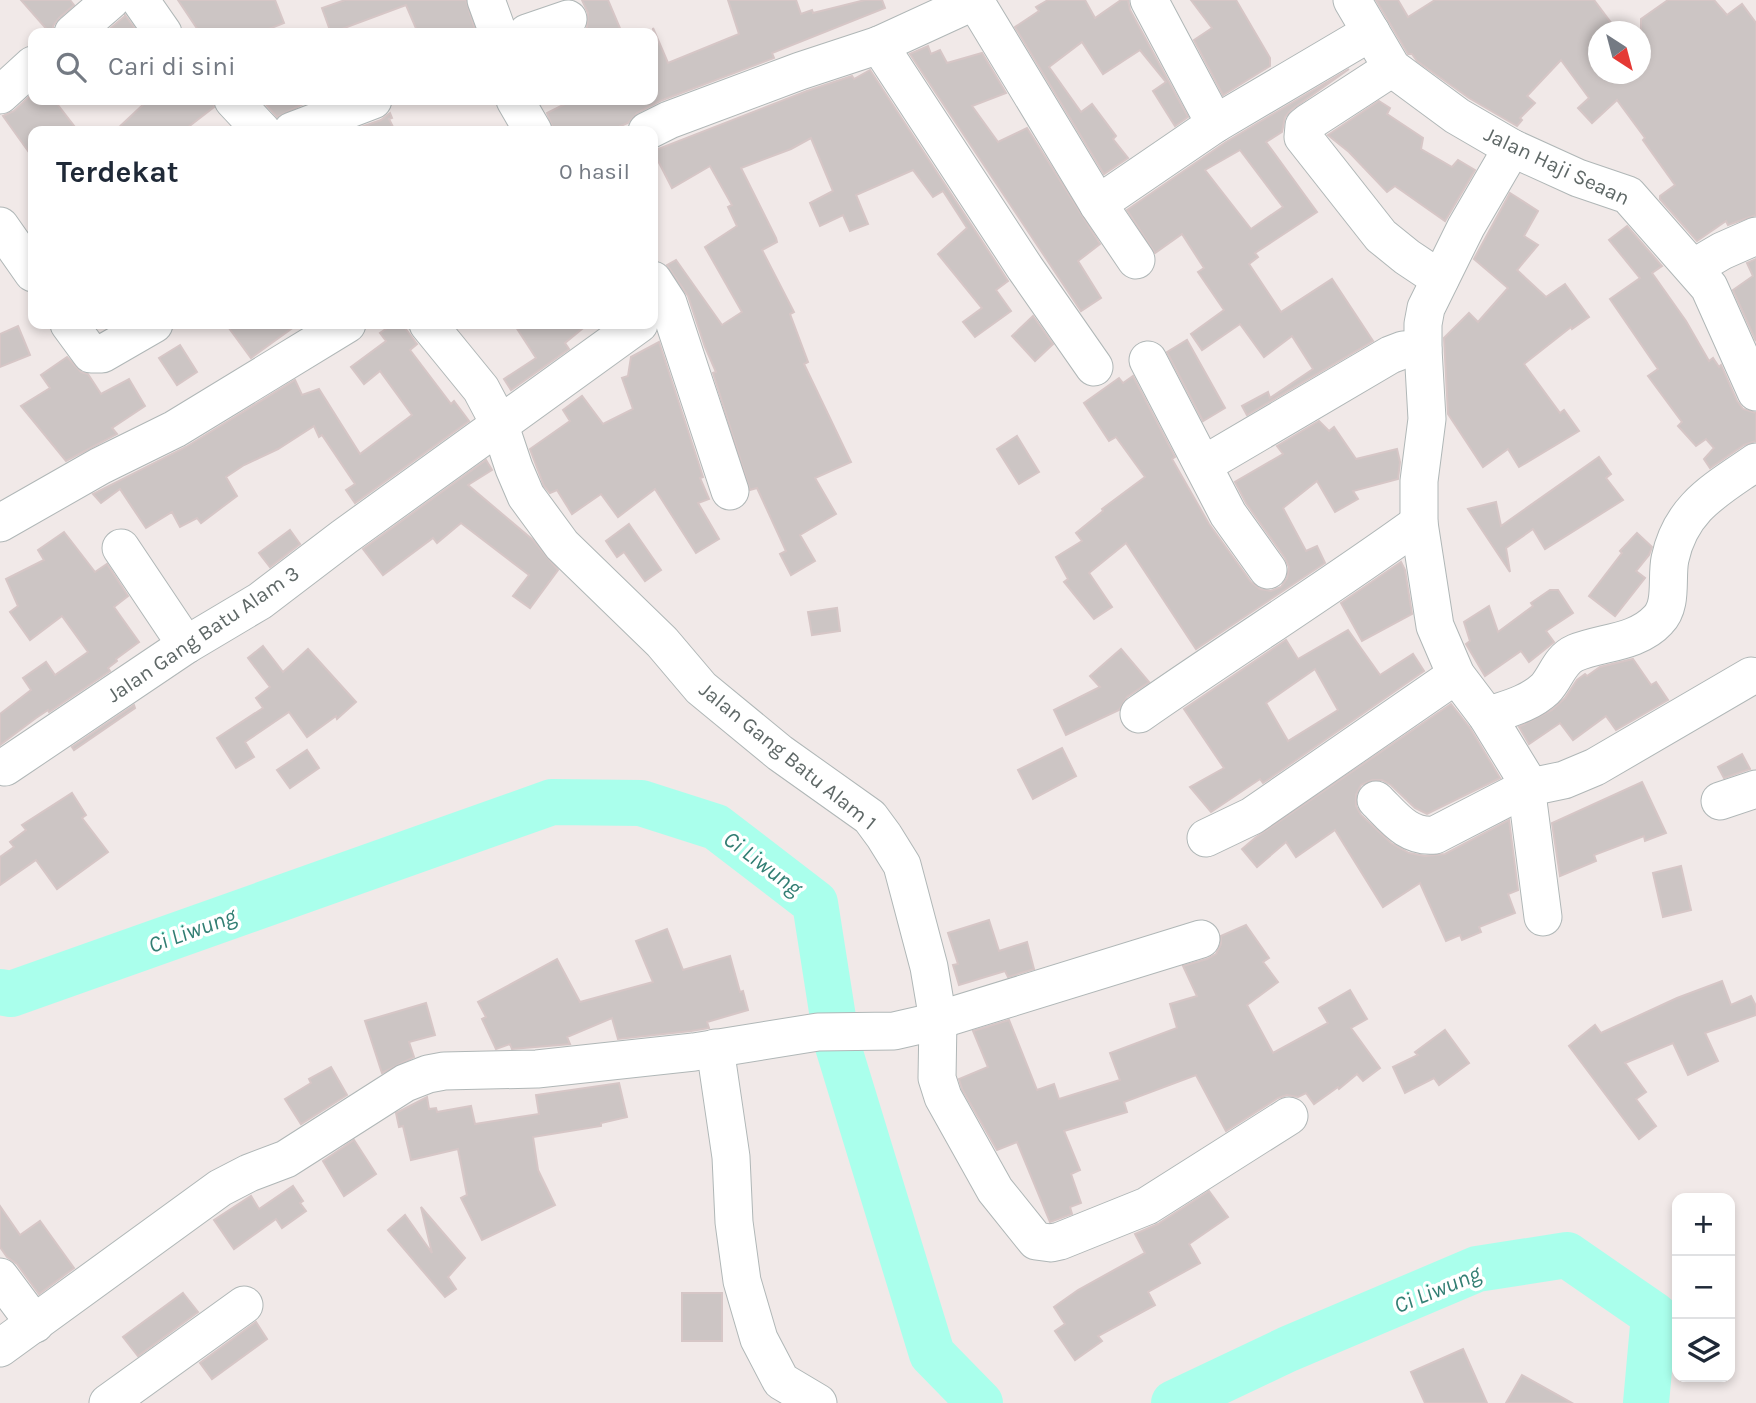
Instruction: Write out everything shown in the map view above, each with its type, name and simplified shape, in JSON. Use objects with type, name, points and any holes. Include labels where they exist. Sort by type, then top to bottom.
[{"type":"street","points":[[79,28],[111,0]]},
{"type":"street","points":[[141,0],[160,28]]},
{"type":"street","points":[[485,0],[496,28]]},
{"type":"street","points":[[657,126],[800,71],[898,25],[976,0],[1118,237],[1136,260]]},
{"type":"street","points":[[1149,0],[1215,124]]},
{"type":"street","name":"Jalan Haji Seaan","points":[[1352,0],[1392,68],[1457,116],[1512,148],[1578,178],[1628,195],[1709,287],[1756,391]]},
{"type":"street","points":[[542,28],[568,19]]},
{"type":"street","points":[[898,25],[1025,268],[1094,367]]},
{"type":"street","points":[[1098,204],[1215,124],[1371,32]]},
{"type":"street","points":[[1392,68],[1309,121],[1304,126],[1303,138],[1381,236],[1440,279]]},
{"type":"street","points":[[0,95],[28,70]]},
{"type":"street","points":[[238,105],[257,126]]},
{"type":"street","points":[[305,126],[360,105]]},
{"type":"street","points":[[518,105],[530,126]]},
{"type":"street","points":[[1512,148],[1466,227],[1426,308],[1423,349],[1427,419],[1419,481],[1419,523],[1435,626],[1455,675],[1487,716],[1525,778],[1543,917]]},
{"type":"street","points":[[0,226],[28,266]]},
{"type":"street","points":[[1693,268],[1756,236]]},
{"type":"street","points":[[658,317],[730,491]]},
{"type":"street","points":[[73,329],[91,354],[96,355],[145,329]]},
{"type":"street","points":[[0,523],[100,466],[175,429],[339,329]]},
{"type":"street","name":"Jalan Gang Batu Alam 1","points":[[432,329],[481,389],[499,423],[526,496],[577,561],[662,642],[701,688],[780,753],[870,817],[884,836],[902,865],[929,967],[938,1020],[937,1078],[943,1097],[995,1190],[1036,1241],[1060,1241],[1147,1206],[1289,1116]]},
{"type":"street","name":"Jalan Gang Batu Alam 3","points":[[5,767],[186,645],[260,601],[622,329]]},
{"type":"street","points":[[1203,465],[1390,355],[1403,350],[1423,349]]},
{"type":"street","points":[[1148,360],[1228,514],[1268,570]]},
{"type":"street","points":[[1487,716],[1540,694],[1548,687],[1563,661],[1574,654],[1625,640],[1659,620],[1666,608],[1670,558],[1682,526],[1700,502],[1756,462]]},
{"type":"street","points":[[1139,714],[1238,645],[1339,581],[1419,523]]},
{"type":"street","points":[[121,548],[186,645]]},
{"type":"street","points":[[1206,838],[1252,816],[1455,675]]},
{"type":"street","points":[[1376,800],[1407,830],[1421,836],[1435,835],[1526,788],[1564,780],[1595,767],[1751,676]]},
{"type":"street","points":[[1720,801],[1756,789]]},
{"type":"street","points":[[0,1348],[220,1188],[286,1158],[405,1083],[428,1074],[444,1071],[537,1069],[715,1048],[818,1032],[894,1031],[938,1020],[1200,939]]},
{"type":"street","points":[[715,1048],[731,1157],[734,1222],[746,1292],[760,1339],[781,1381],[818,1403]]},
{"type":"street","points":[[0,1277],[35,1324]]},
{"type":"street","points":[[108,1403],[244,1305]]},
{"type":"building","points":[[21,0],[70,0],[74,5],[59,18],[53,28],[46,28]]},
{"type":"building","points":[[178,0],[275,0],[284,23],[272,28],[197,28]]},
{"type":"building","points":[[345,0],[466,0],[474,28],[416,28],[406,5],[344,28],[329,28],[322,8]]},
{"type":"building","points":[[582,0],[608,0],[620,28],[587,28],[588,13]]},
{"type":"building","points":[[728,0],[796,0],[801,14],[865,0],[882,0],[885,8],[772,53],[774,58],[658,102],[658,40],[668,63],[739,34]]},
{"type":"building","points":[[1048,0],[1085,0],[1095,18],[1121,0],[1128,0],[1130,10],[1188,117],[1175,126],[1153,91],[1166,82],[1140,50],[1103,74],[1082,42],[1049,67],[1081,112],[1092,104],[1116,136],[1113,139],[1128,158],[1104,174],[1015,27],[1039,11],[1036,7]]},
{"type":"building","points":[[1191,0],[1236,0],[1270,58],[1270,66],[1223,95],[1194,40],[1212,28]]},
{"type":"building","points":[[1376,0],[1398,0],[1408,17],[1435,0],[1594,0],[1610,21],[1588,21],[1588,84],[1651,84],[1651,21],[1641,19],[1668,0],[1714,0],[1727,15],[1742,4],[1756,23],[1756,215],[1728,225],[1726,221],[1697,241],[1660,199],[1660,196],[1675,185],[1617,100],[1592,123],[1578,108],[1589,98],[1561,60],[1527,96],[1535,103],[1520,118],[1522,120],[1517,126],[1469,98],[1417,61],[1412,54],[1408,54]]},
{"type":"building","points":[[125,16],[134,28],[111,28]]},
{"type":"building","points":[[928,46],[931,54],[940,50],[947,63],[982,53],[1006,93],[972,106],[998,142],[1027,128],[1100,244],[1078,261],[1101,298],[1081,311],[910,54]]},
{"type":"building","points":[[1349,69],[1291,110],[1285,117],[1282,132],[1266,142],[1317,212],[1255,253],[1258,257],[1249,264],[1281,312],[1332,279],[1373,341],[1247,415],[1242,406],[1268,392],[1270,398],[1313,369],[1292,336],[1264,357],[1240,324],[1202,350],[1191,334],[1224,310],[1198,272],[1204,268],[1182,234],[1155,253],[1127,210],[1226,142]],"holes":[[[1240,150],[1283,207],[1251,229],[1205,170]]]},
{"type":"building","points":[[870,70],[1008,281],[996,290],[1011,311],[975,337],[963,322],[982,308],[938,254],[967,228],[943,191],[933,197],[913,170],[856,195],[868,224],[850,231],[843,215],[820,226],[810,203],[833,191],[811,138],[791,149],[741,168],[776,238],[777,242],[762,250],[794,312],[790,314],[808,362],[804,364],[851,462],[815,478],[836,514],[800,535],[815,561],[791,575],[780,554],[786,551],[757,488],[750,490],[713,373],[716,372],[688,296],[667,265],[676,260],[722,325],[742,312],[705,247],[737,226],[728,207],[732,205],[710,166],[672,188],[658,161],[658,149],[807,91],[852,76],[854,79]]},
{"type":"building","points":[[28,98],[28,105],[58,105],[74,126],[28,126],[28,151],[3,116],[14,111]]},
{"type":"building","points":[[1379,101],[1390,108],[1387,114],[1423,138],[1421,149],[1452,167],[1458,160],[1475,170],[1445,221],[1395,186],[1387,192],[1349,152],[1328,135]]},
{"type":"building","points":[[143,105],[214,105],[189,126],[120,126]]},
{"type":"building","points":[[266,105],[301,105],[277,117]]},
{"type":"building","points":[[563,105],[652,105],[621,126],[552,126],[547,113]]},
{"type":"building","points":[[390,113],[392,118],[389,119],[392,126],[364,126],[381,120]]},
{"type":"building","points":[[1510,193],[1538,211],[1524,236],[1538,245],[1517,270],[1546,297],[1565,284],[1589,317],[1572,329],[1571,327],[1524,364],[1560,413],[1564,410],[1579,431],[1519,467],[1508,449],[1483,467],[1448,414],[1444,338],[1469,313],[1478,322],[1508,288],[1474,259]]},
{"type":"building","points":[[1627,226],[1662,266],[1652,273],[1686,321],[1709,361],[1713,358],[1719,367],[1721,365],[1743,409],[1756,413],[1756,441],[1744,445],[1710,468],[1704,459],[1714,448],[1706,439],[1696,446],[1678,426],[1682,422],[1648,376],[1658,369],[1610,299],[1640,278],[1609,240]]},
{"type":"building","points":[[1756,259],[1756,341],[1733,290],[1753,276],[1747,263]]},
{"type":"building","points":[[1033,316],[1053,344],[1035,361],[1012,336]]},
{"type":"building","points":[[18,326],[30,355],[0,367],[0,334]]},
{"type":"building","points":[[230,329],[291,329],[251,358]]},
{"type":"building","points":[[386,329],[406,329],[417,344],[410,350],[451,404],[454,401],[469,421],[355,503],[346,490],[355,484],[322,435],[319,437],[314,426],[226,477],[237,496],[201,523],[197,518],[180,527],[172,512],[146,528],[120,489],[101,503],[93,494],[186,447],[295,380],[302,395],[319,389],[360,454],[412,415],[380,371],[364,384],[351,367],[386,341],[380,333]]},
{"type":"building","points":[[517,329],[582,329],[565,343],[569,349],[511,390],[504,379],[536,358]]},
{"type":"building","points":[[1187,340],[1225,408],[1203,421],[1167,352]]},
{"type":"building","points":[[659,342],[703,477],[700,478],[709,499],[698,503],[719,539],[696,553],[655,489],[618,517],[601,494],[572,514],[557,490],[550,493],[544,486],[530,449],[570,421],[563,410],[582,396],[603,424],[633,409],[622,378],[628,376],[631,357]]},
{"type":"building","points":[[180,345],[197,372],[177,385],[159,358]]},
{"type":"building","points":[[67,357],[81,372],[88,374],[101,394],[129,379],[145,406],[112,428],[117,434],[66,461],[21,406],[50,388],[41,375]]},
{"type":"building","points":[[1133,376],[1175,457],[1172,459],[1209,524],[1251,582],[1260,589],[1271,591],[1281,587],[1287,578],[1289,567],[1235,482],[1283,454],[1277,446],[1319,421],[1329,431],[1334,427],[1356,459],[1397,449],[1400,462],[1398,479],[1353,491],[1358,499],[1335,512],[1317,481],[1283,508],[1306,551],[1317,546],[1325,563],[1196,649],[1126,543],[1089,573],[1112,607],[1094,619],[1064,582],[1068,579],[1056,557],[1082,541],[1076,533],[1103,511],[1102,509],[1145,477],[1116,437],[1109,441],[1084,403],[1119,378],[1123,383]]},
{"type":"building","points":[[1017,436],[1039,472],[1019,484],[997,449]]},
{"type":"building","points":[[1599,457],[1611,474],[1606,478],[1623,500],[1545,549],[1533,529],[1506,548],[1510,572],[1468,509],[1496,502],[1501,526]]},
{"type":"building","points":[[486,460],[492,470],[468,485],[533,540],[558,570],[530,608],[513,596],[529,575],[461,523],[437,543],[433,538],[383,575],[363,549]]},
{"type":"building","points":[[629,524],[661,570],[645,581],[624,552],[617,557],[606,541]]},
{"type":"building","points":[[290,530],[300,544],[270,567],[259,553]]},
{"type":"building","points":[[64,532],[95,572],[107,564],[128,596],[114,607],[139,642],[116,659],[108,668],[110,671],[36,718],[0,745],[0,714],[31,690],[23,678],[46,662],[55,675],[88,652],[62,616],[30,640],[10,612],[18,606],[6,579],[44,560],[38,550]]},
{"type":"building","points":[[1637,533],[1652,547],[1636,571],[1645,578],[1615,616],[1589,596],[1622,553],[1620,551]]},
{"type":"building","points":[[1401,562],[1405,570],[1412,614],[1362,641],[1341,603]]},
{"type":"building","points":[[1550,590],[1558,590],[1573,613],[1546,631],[1554,642],[1529,662],[1521,651],[1485,676],[1466,644],[1470,641],[1464,622],[1489,606],[1498,632]]},
{"type":"building","points":[[837,608],[840,631],[812,635],[808,612]]},
{"type":"building","points":[[1348,630],[1380,675],[1413,654],[1424,671],[1263,783],[1260,779],[1211,812],[1190,787],[1224,768],[1184,709],[1286,640],[1298,659]],"holes":[[[1315,669],[1338,710],[1288,741],[1266,703]]]},
{"type":"building","points":[[263,646],[283,672],[308,649],[356,702],[337,719],[336,716],[307,737],[289,712],[245,742],[254,757],[236,768],[217,738],[263,708],[256,698],[270,687],[248,658]]},
{"type":"building","points":[[1121,649],[1149,682],[1127,697],[1119,710],[1066,735],[1054,710],[1100,687],[1090,676]]},
{"type":"building","points":[[1633,659],[1651,685],[1656,682],[1668,700],[1616,730],[1606,716],[1573,740],[1560,723],[1529,744],[1519,727],[1552,710],[1585,674],[1587,676],[1600,667]]},
{"type":"building","points":[[1451,704],[1470,728],[1500,778],[1427,814],[1415,808],[1391,785],[1382,780],[1372,780],[1361,785],[1356,795],[1356,806],[1361,815],[1391,843],[1409,853],[1425,856],[1445,854],[1509,820],[1518,890],[1508,894],[1515,913],[1479,927],[1481,932],[1462,940],[1460,935],[1446,941],[1420,883],[1383,907],[1335,830],[1296,857],[1286,842],[1257,867],[1242,849],[1255,838]]},
{"type":"building","points":[[134,705],[135,708],[74,750],[72,747]]},
{"type":"building","points":[[1062,748],[1076,776],[1033,799],[1018,770]]},
{"type":"building","points":[[307,750],[319,768],[290,788],[277,770]]},
{"type":"building","points":[[1742,754],[1750,769],[1724,778],[1718,767]]},
{"type":"building","points":[[1642,782],[1666,833],[1645,841],[1644,836],[1594,855],[1596,861],[1560,876],[1552,823]]},
{"type":"building","points":[[72,793],[86,815],[82,818],[108,852],[57,889],[36,860],[0,885],[0,857],[14,847],[10,842],[26,830],[22,825]]},
{"type":"building","points":[[1681,866],[1691,910],[1663,917],[1653,873]]},
{"type":"building","points":[[989,920],[999,951],[1027,942],[1034,969],[1008,977],[1005,971],[959,985],[953,965],[958,964],[948,933]]},
{"type":"building","points":[[1246,925],[1269,958],[1263,962],[1278,982],[1247,1005],[1273,1053],[1328,1023],[1319,1008],[1350,990],[1367,1019],[1351,1028],[1380,1068],[1363,1081],[1357,1074],[1314,1104],[1306,1093],[1298,1097],[1287,1095],[1278,1098],[1226,1131],[1196,1075],[1124,1102],[1127,1112],[1064,1131],[1080,1170],[1071,1174],[1081,1203],[1070,1207],[1072,1214],[1050,1222],[1017,1142],[997,1150],[962,1089],[959,1079],[988,1067],[973,1031],[1009,1020],[1037,1090],[1054,1084],[1059,1099],[1120,1080],[1110,1053],[1177,1028],[1170,1004],[1197,996],[1183,966],[1216,954],[1221,944],[1221,936]]},
{"type":"building","points":[[667,929],[683,970],[730,956],[748,1010],[707,1022],[709,1028],[618,1039],[612,1018],[567,1037],[570,1044],[512,1049],[510,1044],[496,1049],[482,1019],[486,1017],[478,1002],[557,959],[580,1002],[653,982],[636,941]]},
{"type":"building","points":[[1722,981],[1731,1005],[1751,996],[1756,1006],[1756,1015],[1705,1033],[1718,1061],[1688,1075],[1673,1043],[1625,1063],[1646,1092],[1636,1099],[1656,1126],[1639,1139],[1569,1046],[1595,1025],[1601,1033],[1677,998]]},
{"type":"building","points":[[426,1003],[435,1035],[409,1042],[414,1057],[382,1073],[365,1021]]},
{"type":"building","points":[[1445,1030],[1469,1063],[1439,1085],[1434,1078],[1405,1093],[1393,1067],[1418,1055],[1415,1052]]},
{"type":"building","points":[[331,1067],[347,1095],[301,1124],[285,1099],[311,1083],[309,1079]]},
{"type":"building","points":[[619,1083],[627,1117],[601,1123],[601,1126],[533,1137],[538,1170],[555,1205],[482,1240],[461,1198],[467,1195],[458,1149],[411,1160],[403,1126],[399,1127],[396,1113],[427,1097],[429,1109],[436,1108],[437,1112],[471,1106],[475,1124],[539,1114],[536,1095]]},
{"type":"building","points":[[354,1140],[376,1174],[344,1196],[323,1161]]},
{"type":"building","points":[[293,1186],[306,1211],[282,1228],[276,1219],[234,1249],[214,1220],[251,1196],[259,1209]]},
{"type":"building","points":[[1209,1191],[1228,1217],[1189,1244],[1200,1263],[1148,1292],[1155,1305],[1098,1336],[1102,1341],[1075,1360],[1055,1331],[1065,1324],[1054,1307],[1078,1290],[1145,1253],[1135,1234],[1158,1224]]},
{"type":"building","points":[[0,1206],[20,1235],[40,1221],[74,1268],[39,1294],[17,1264],[7,1257],[0,1247]]},
{"type":"building","points":[[421,1207],[465,1258],[448,1277],[456,1289],[445,1297],[388,1230],[405,1215],[432,1253]]},
{"type":"building","points":[[183,1293],[198,1312],[138,1356],[123,1337]]},
{"type":"building","points":[[682,1293],[722,1293],[722,1341],[682,1341]]},
{"type":"building","points":[[256,1322],[267,1339],[212,1379],[200,1363]]},
{"type":"building","points":[[1463,1349],[1487,1403],[1425,1403],[1411,1372]]},
{"type":"building","points":[[1522,1375],[1572,1403],[1506,1403]]},
{"type":"waterway","name":"Ci Liwung","points":[[0,992],[11,994],[552,802],[641,803],[716,827],[815,903],[837,1043],[932,1354],[980,1403]]},
{"type":"waterway","name":"Ci Liwung","points":[[1174,1403],[1288,1349],[1477,1269],[1567,1255],[1654,1315],[1646,1403]]}]
